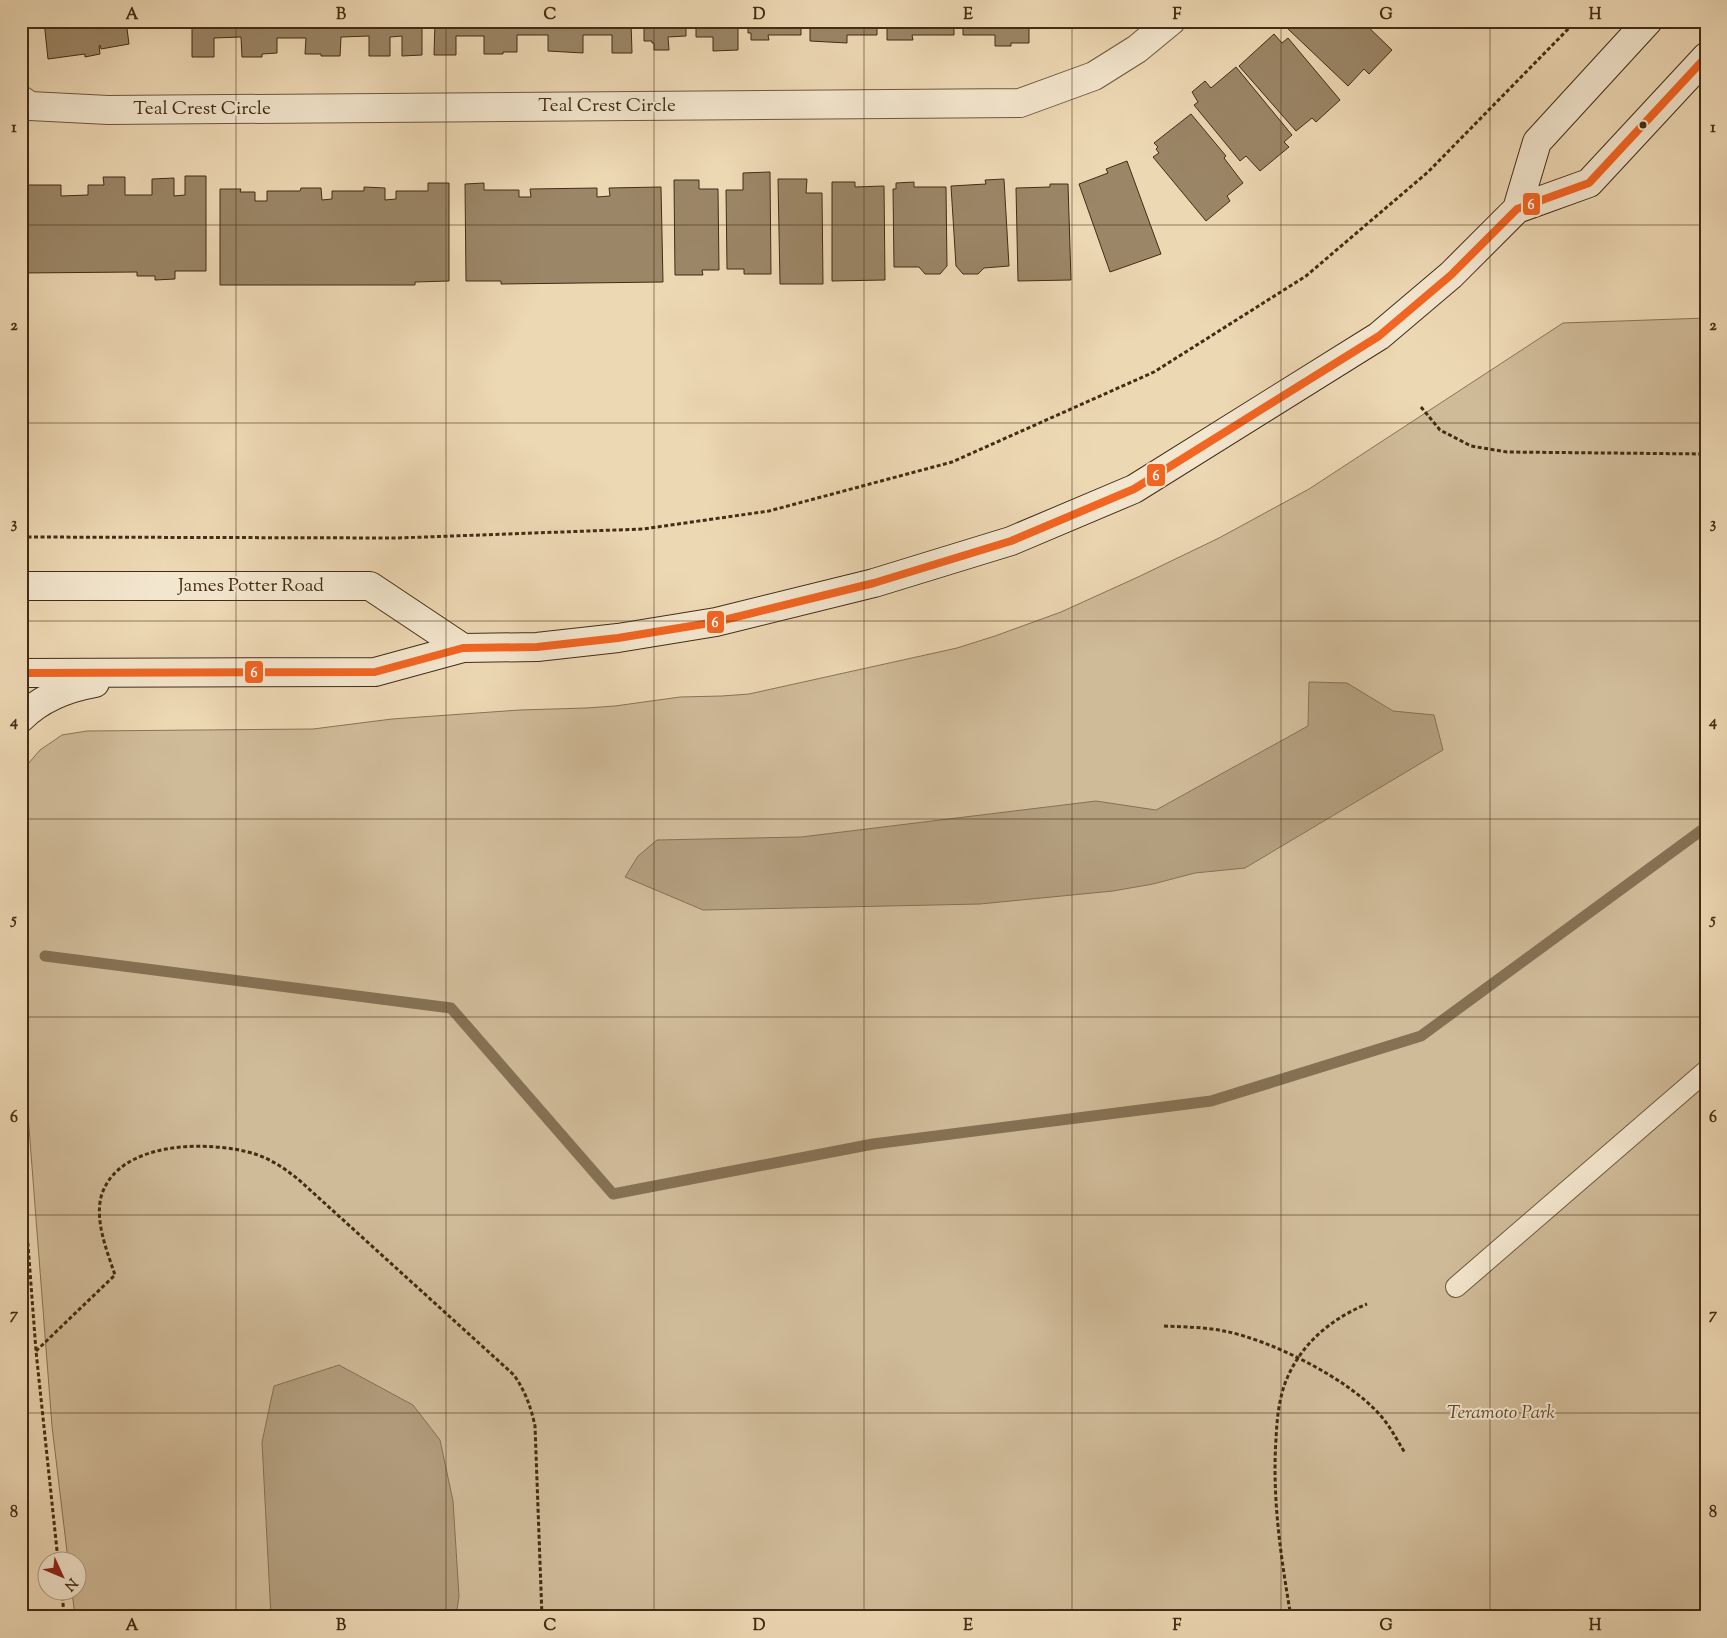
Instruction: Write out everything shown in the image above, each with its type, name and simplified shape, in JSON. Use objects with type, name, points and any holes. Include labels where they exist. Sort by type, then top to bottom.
[{"type":"main road","name":"Teal Crest Circle","points":[[21,100],[30,106],[108,110],[1020,103],[1094,76],[1137,49],[1172,21]]},
{"type":"main road","points":[[1517,209],[1537,142],[1648,21]]},
{"type":"main road","points":[[21,673],[375,672],[463,648],[537,647],[618,638],[716,622],[874,583],[1020,537],[1134,489],[1379,336],[1451,275],[1517,209],[1589,183],[1706,57]]},
{"type":"main road","name":"James Potter Road","points":[[21,586],[370,586],[463,648]]},
{"type":"main road","points":[[21,718],[30,710],[56,694],[83,685],[146,673]]},
{"type":"lane","points":[[1456,1287],[1706,1071]]},
{"type":"path","points":[[21,537],[398,538],[643,529],[769,511],[952,462],[1154,372],[1306,276],[1428,172],[1576,21]]},
{"type":"path","points":[[1420,407],[1440,430],[1471,446],[1507,452],[1706,454]]},
{"type":"path","points":[[36,1351],[115,1275],[101,1226],[100,1208],[104,1190],[119,1168],[143,1155],[161,1150],[181,1148],[243,1150],[272,1161],[298,1179],[506,1368],[522,1386],[535,1426],[542,1617]]},
{"type":"path","points":[[21,1152],[36,1351],[57,1550]]},
{"type":"path","points":[[1291,1617],[1278,1538],[1275,1497],[1277,1415],[1281,1396],[1288,1377],[1298,1359],[1321,1331],[1335,1320],[1367,1304]]},
{"type":"path","points":[[1164,1326],[1226,1331],[1267,1344],[1336,1378],[1368,1402],[1381,1416],[1405,1453]]},
{"type":"path","points":[[63,1600],[64,1617]]},
{"type":"green space","name":"Teramoto Park","points":[[1706,318],[1706,1617],[75,1617],[73,1600],[88,1600],[88,1550],[67,1550],[52,1426],[21,1024],[21,772],[40,750],[62,735],[87,731],[313,729],[392,719],[520,710],[615,706],[680,697],[749,694],[957,648],[1061,612],[1219,538],[1309,489],[1563,323]]},
{"type":"shaded area","points":[[1309,682],[1347,683],[1393,711],[1434,715],[1443,750],[1245,868],[1195,873],[1153,884],[1113,891],[980,904],[703,910],[625,877],[638,856],[657,840],[801,837],[1096,801],[1156,810],[1308,726]]},
{"type":"shaded area","points":[[339,1365],[413,1405],[440,1440],[453,1501],[459,1596],[456,1617],[271,1617],[262,1442],[274,1386]]},
{"type":"building","points":[[44,21],[126,21],[129,44],[101,49],[100,45],[100,54],[85,57],[85,54],[48,59]]},
{"type":"building","points":[[192,21],[422,21],[422,55],[402,56],[402,36],[390,37],[390,56],[369,56],[369,36],[341,37],[340,56],[305,54],[306,38],[277,38],[277,53],[262,54],[262,57],[242,57],[241,37],[214,38],[214,57],[192,57]]},
{"type":"building","points":[[435,21],[631,21],[632,53],[612,53],[612,35],[583,35],[583,53],[548,51],[548,35],[517,35],[517,52],[484,54],[484,36],[456,36],[456,55],[434,55]]},
{"type":"building","points":[[644,21],[686,21],[686,36],[668,37],[669,50],[654,50],[654,43],[652,41],[644,41]]},
{"type":"building","points":[[696,21],[738,21],[738,50],[713,51],[713,37],[696,37]]},
{"type":"building","points":[[748,21],[801,21],[801,35],[768,35],[769,40],[751,40],[751,33],[748,33]]},
{"type":"building","points":[[810,21],[877,21],[877,35],[847,35],[847,43],[810,41]]},
{"type":"building","points":[[887,21],[954,21],[954,35],[912,35],[913,40],[887,40]]},
{"type":"building","points":[[963,21],[1029,21],[1029,43],[1011,43],[1011,46],[995,46],[995,35],[963,35]]},
{"type":"building","points":[[1291,21],[1362,21],[1392,50],[1369,74],[1364,69],[1348,86],[1286,27]]},
{"type":"building","points":[[1274,34],[1282,43],[1288,38],[1340,100],[1316,122],[1312,118],[1296,131],[1239,66]]},
{"type":"building","points":[[1236,67],[1292,135],[1284,142],[1289,147],[1260,171],[1246,156],[1240,161],[1194,105],[1198,102],[1192,92],[1205,81],[1211,88]]},
{"type":"building","points":[[1191,114],[1226,156],[1224,158],[1243,183],[1227,196],[1230,201],[1206,221],[1153,157],[1159,153],[1156,149],[1158,147],[1154,143]]},
{"type":"building","points":[[1127,161],[1161,254],[1110,272],[1079,184],[1108,173],[1106,169]]},
{"type":"building","points":[[770,172],[771,274],[744,274],[744,269],[727,269],[726,190],[743,190],[743,173]]},
{"type":"building","points":[[185,176],[206,176],[206,271],[175,271],[175,279],[155,280],[155,276],[137,276],[137,272],[21,273],[21,196],[24,195],[24,185],[61,185],[61,196],[88,195],[88,185],[104,185],[103,177],[125,177],[125,195],[152,195],[152,179],[174,178],[174,196],[185,195]]},
{"type":"building","points":[[778,179],[807,179],[806,193],[822,193],[823,284],[780,284]]},
{"type":"building","points":[[1004,179],[1009,266],[984,268],[978,274],[963,274],[956,266],[951,186],[986,184],[985,180]]},
{"type":"building","points":[[674,180],[699,180],[699,189],[718,189],[719,270],[702,270],[703,275],[675,275]]},
{"type":"building","points":[[832,182],[855,182],[855,187],[884,186],[885,280],[832,281]]},
{"type":"building","points":[[914,182],[914,187],[946,187],[947,266],[940,274],[925,274],[919,267],[894,267],[893,189],[896,189],[896,183]]},
{"type":"building","points":[[428,183],[449,183],[449,281],[415,282],[415,285],[220,285],[220,189],[241,189],[240,192],[255,192],[255,201],[267,201],[267,191],[300,191],[301,188],[321,188],[322,200],[332,199],[332,191],[364,191],[364,187],[385,188],[385,200],[396,199],[396,191],[428,191]]},
{"type":"building","points":[[484,183],[484,190],[519,190],[519,197],[531,197],[530,189],[597,188],[597,197],[610,196],[609,188],[661,187],[663,282],[501,284],[501,281],[466,281],[465,184]]},
{"type":"building","points":[[1050,184],[1068,184],[1071,280],[1018,281],[1016,188],[1050,187]]},
{"type":"waterway","points":[[45,956],[451,1008],[613,1194],[873,1144],[1211,1101],[1421,1036],[1706,827]]},
{"type":"transit line","name":"6","points":[[21,673],[375,672],[463,648],[537,647],[618,638],[716,622],[874,583],[1011,541],[1134,489],[1379,336],[1451,275],[1517,209],[1589,183],[1706,57]]}]
